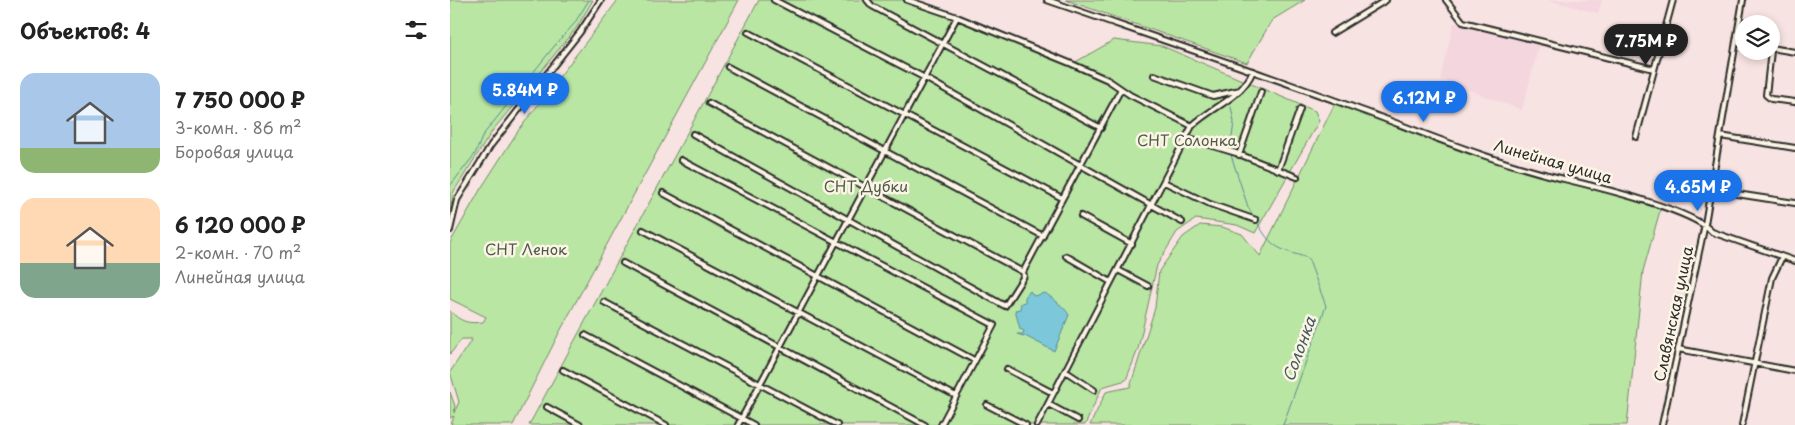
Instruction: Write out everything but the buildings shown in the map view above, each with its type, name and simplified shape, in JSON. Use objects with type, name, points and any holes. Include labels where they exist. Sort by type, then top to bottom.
[{"type":"street","points":[[450,230],[457,200],[491,145],[601,0]]},
{"type":"street","points":[[774,0],[925,78],[1182,222]]},
{"type":"street","points":[[867,0],[872,6],[1101,128]]},
{"type":"street","points":[[908,0],[957,16],[1072,64],[1108,80],[1160,112],[1192,126]]},
{"type":"street","name":"Линейная улица","points":[[1046,0],[1253,71],[1528,170],[1612,191],[1705,224],[1712,232],[1795,261]]},
{"type":"street","points":[[1332,33],[1386,0]]},
{"type":"street","points":[[1446,0],[1463,22],[1654,70]]},
{"type":"street","points":[[1636,137],[1673,0]]},
{"type":"street","name":"Славянская улица","points":[[1741,15],[1744,0]]},
{"type":"street","points":[[738,425],[957,16]]},
{"type":"street","points":[[748,32],[1062,198]]},
{"type":"street","name":"Славянская улица","points":[[1662,425],[1705,224],[1735,48]]},
{"type":"street","points":[[1780,51],[1795,52]]},
{"type":"street","points":[[1770,60],[1766,95],[1771,98],[1795,102]]},
{"type":"street","points":[[728,67],[1043,236]]},
{"type":"street","points":[[1037,425],[1192,126],[1242,89],[1253,71]]},
{"type":"street","points":[[1154,75],[1213,96],[1242,89]]},
{"type":"street","points":[[693,134],[1002,305],[1007,305],[1121,89]]},
{"type":"street","points":[[1239,154],[1261,92]]},
{"type":"street","points":[[709,103],[1023,272]]},
{"type":"street","points":[[1278,170],[1300,109]]},
{"type":"street","points":[[1720,136],[1795,148]]},
{"type":"street","points":[[1186,138],[1239,154],[1297,177]]},
{"type":"street","points":[[681,160],[994,325],[941,425]]},
{"type":"street","points":[[1164,182],[1210,204],[1256,220]]},
{"type":"street","points":[[1711,190],[1795,203]]},
{"type":"street","points":[[663,193],[974,360]]},
{"type":"street","points":[[1081,216],[1132,244]]},
{"type":"street","points":[[643,230],[956,396]]},
{"type":"street","points":[[1066,256],[1111,282]]},
{"type":"street","points":[[1742,425],[1772,278],[1782,257]]},
{"type":"street","points":[[623,263],[926,425]]},
{"type":"street","points":[[1118,270],[1148,286]]},
{"type":"street","points":[[604,302],[837,425]]},
{"type":"street","points":[[585,335],[754,425]]},
{"type":"street","points":[[1678,349],[1795,371]]},
{"type":"street","points":[[1007,369],[1054,393]]},
{"type":"street","points":[[563,370],[666,425]]},
{"type":"street","points":[[1065,371],[1094,390]]},
{"type":"street","points":[[1048,404],[1078,420]]},
{"type":"street","points":[[987,405],[1026,425]]},
{"type":"street","points":[[547,407],[580,425]]},
{"type":"shaded area","points":[[1548,0],[1602,0],[1598,13]]},
{"type":"shaded area","points":[[1454,23],[1539,45],[1522,110],[1440,79]]},
{"type":"green space","points":[[450,0],[593,0],[577,27],[493,130],[454,191],[450,211]]},
{"type":"green space","name":"СНТ Ленок","points":[[618,0],[739,0],[558,335],[513,425],[451,425],[454,416],[450,418],[450,392],[455,406],[454,413],[459,402],[450,372],[472,339],[462,339],[450,354],[450,311],[461,320],[473,323],[483,322],[486,317],[450,299],[450,243],[480,190],[518,131]]},
{"type":"green space","name":"СНТ Дубки","points":[[759,0],[915,0],[942,9],[1072,64],[1114,40],[1162,46],[1315,111],[1319,121],[1255,233],[1237,225],[1196,219],[1177,232],[1157,265],[1138,349],[1126,380],[1102,387],[1085,425],[529,425]]},
{"type":"green space","points":[[1066,0],[1305,0],[1272,20],[1247,63]]},
{"type":"green space","points":[[1336,101],[1528,170],[1612,191],[1661,207],[1643,271],[1627,425],[1090,425],[1106,392],[1130,387],[1155,308],[1159,271],[1183,237],[1200,225],[1222,227],[1242,234],[1260,256]]},
{"type":"water","points":[[1030,291],[1034,296],[1045,293],[1062,306],[1069,315],[1054,351],[1017,334],[1023,334],[1024,331],[1020,329],[1015,310],[1020,309],[1021,303],[1025,302],[1025,297]]},
{"type":"waterway","points":[[450,186],[475,154],[483,135],[574,24],[589,0]]},
{"type":"waterway","name":"Солонка","points":[[1231,107],[1234,122],[1230,152],[1248,207],[1255,219]]},
{"type":"waterway","name":"Солонка","points":[[1257,222],[1267,238],[1277,247],[1308,258],[1326,306],[1283,425]]},
{"type":"park label","name":"СНТ Солонка","points":[[1187,141]]}]
